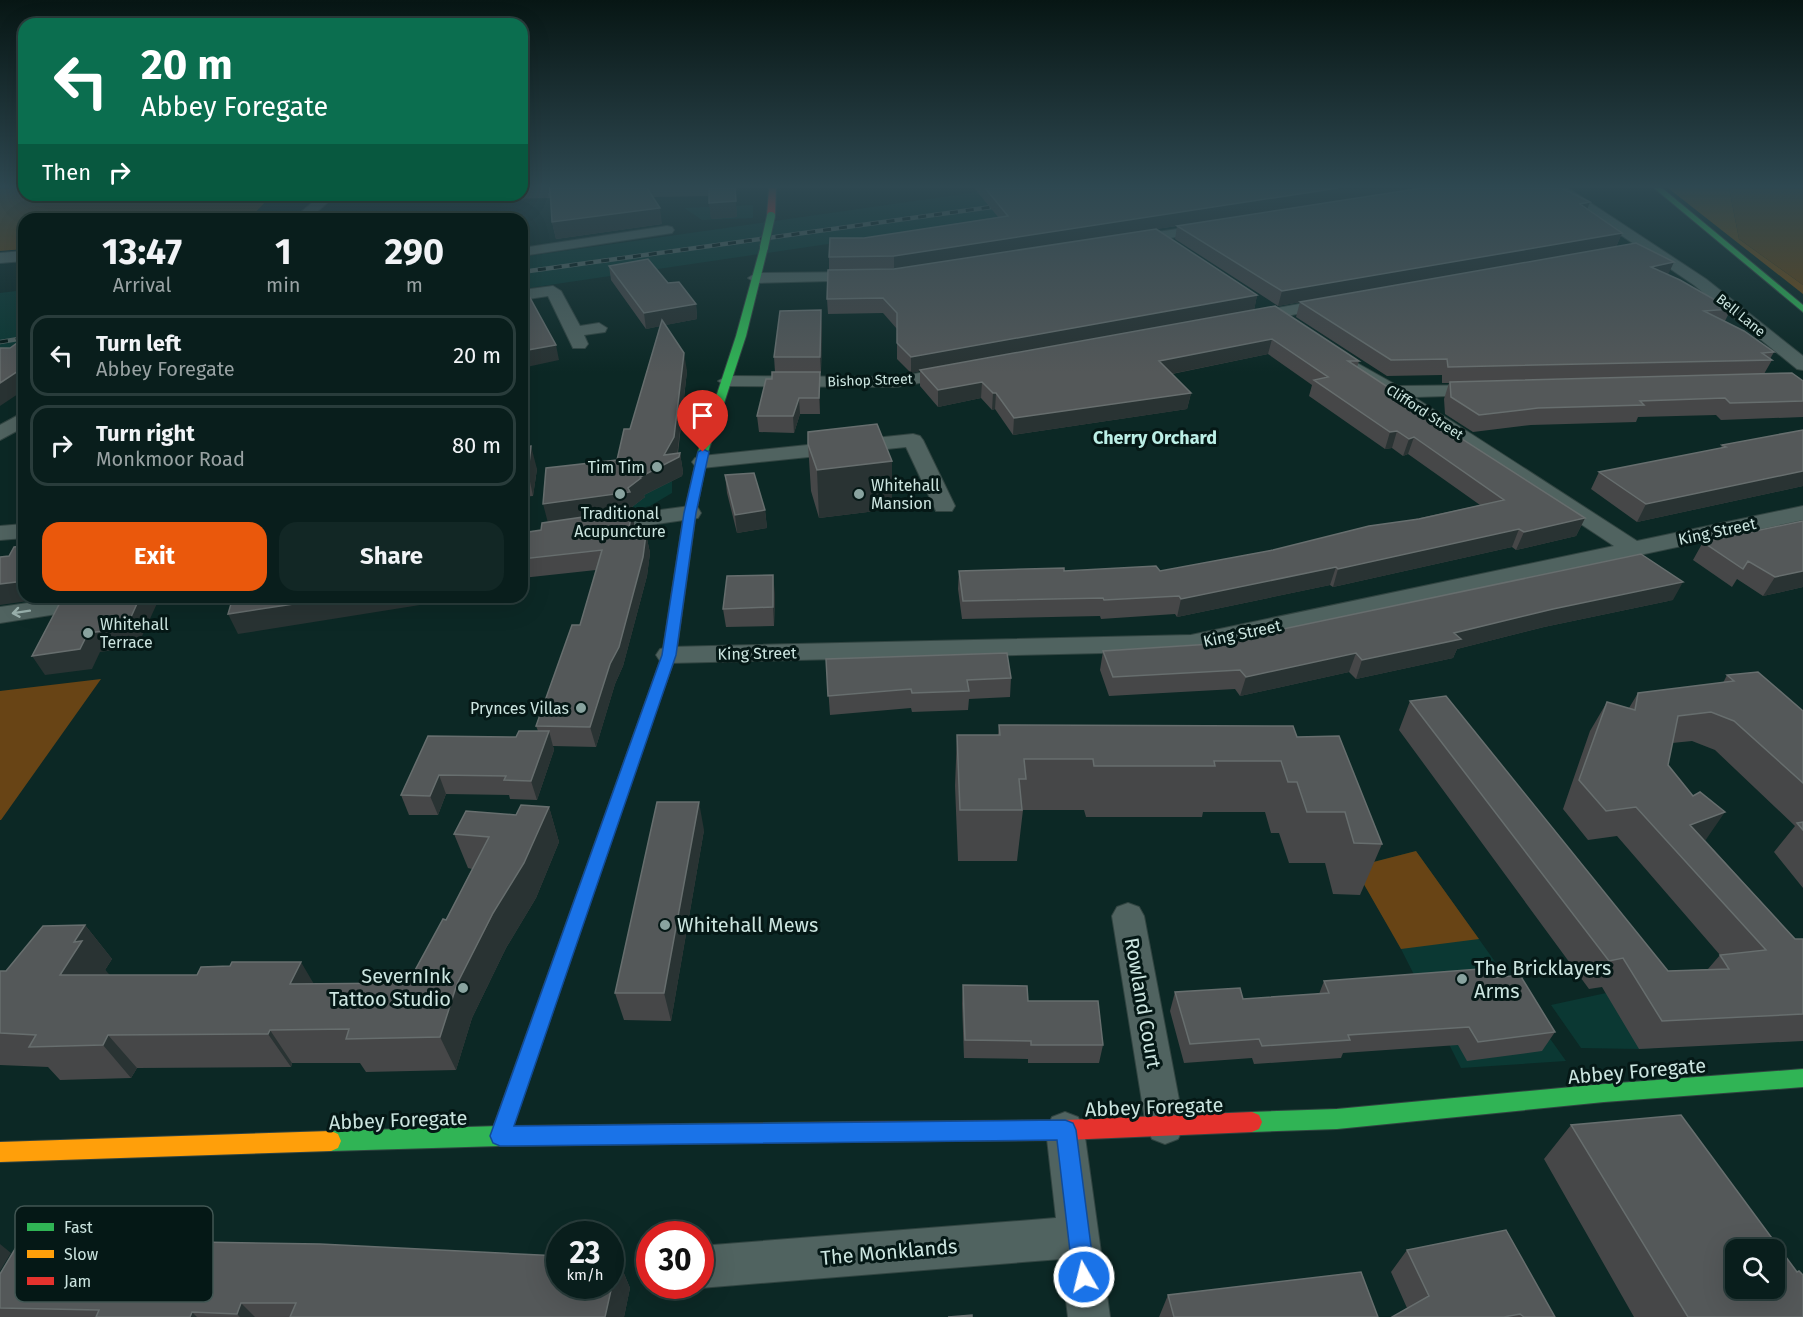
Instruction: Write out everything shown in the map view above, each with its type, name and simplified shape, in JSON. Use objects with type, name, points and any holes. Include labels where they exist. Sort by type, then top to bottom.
[{"type":"street","points":[[500,1136],[669,655],[690,513],[702,462],[764,249]]},
{"type":"street","points":[[1626,251],[1644,249]]},
{"type":"street","name":"Bell Lane","points":[[1650,249],[1700,282],[1803,365]]},
{"type":"street","points":[[1731,249],[1803,309]]},
{"type":"street","points":[[0,258],[18,256]]},
{"type":"street","points":[[756,278],[883,277]]},
{"type":"street","points":[[528,294],[553,291],[567,314],[576,338],[599,328]]},
{"type":"street","points":[[1239,320],[1267,309],[1344,301]]},
{"type":"street","points":[[1267,309],[1300,330]]},
{"type":"street","name":"Clifford Street","points":[[1344,359],[1634,549]]},
{"type":"street","name":"Bishop Street","points":[[727,381],[896,382],[970,369]]},
{"type":"street","points":[[1396,392],[1499,388]]},
{"type":"street","points":[[702,462],[913,440],[944,506]]},
{"type":"street","points":[[580,528],[690,513]]},
{"type":"street","name":"King Street","points":[[669,655],[1191,643],[1803,513]]},
{"type":"street","points":[[0,533],[18,532]]},
{"type":"street","points":[[0,615],[80,603]]},
{"type":"street","name":"Rowland Court","points":[[1128,916],[1165,1126]]},
{"type":"street","name":"Abbey Foregate","points":[[0,1152],[500,1136],[1065,1130],[1337,1119],[1616,1092],[1803,1078]]},
{"type":"street","points":[[1065,1130],[1089,1317]]},
{"type":"street","name":"The Monklands","points":[[714,1266],[1078,1237]]},
{"type":"shaded area","points":[[575,249],[790,249],[528,288],[528,256]]},
{"type":"shaded area","points":[[1746,249],[1754,249],[1803,285],[1803,294]]},
{"type":"shaded area","points":[[1754,249],[1803,249],[1803,285]]},
{"type":"shaded area","points":[[18,291],[18,351],[0,355],[0,293]]},
{"type":"shaded area","points":[[672,455],[672,493],[650,506],[613,514]]},
{"type":"shaded area","points":[[101,679],[1,820],[0,820],[0,691]]},
{"type":"shaded area","name":"The Bricklayers Arms","points":[[1416,851],[1566,1061],[1461,1068],[1397,941],[1354,867]]},
{"type":"shaded area","points":[[1416,851],[1479,939],[1401,949],[1354,867]]},
{"type":"shaded area","points":[[1652,983],[1702,1045],[1639,1049],[1581,1048],[1551,1005]]},
{"type":"building","points":[[829,249],[937,249],[894,256],[829,257]]},
{"type":"building","points":[[1022,249],[1187,249],[1257,295],[911,357],[897,343],[897,313],[883,298],[827,299],[828,270],[894,269]]},
{"type":"building","points":[[1215,249],[1526,249],[1282,291]]},
{"type":"building","points":[[1599,249],[1649,249],[1674,262],[1651,267],[1680,280],[1731,309],[1704,311],[1744,331],[1774,352],[1762,353],[1772,360],[1448,367],[1447,359],[1391,360],[1300,302]]},
{"type":"building","points":[[648,259],[668,283],[679,282],[696,304],[644,313],[609,266]]},
{"type":"building","points":[[528,296],[529,296],[556,345],[528,350]]},
{"type":"building","points":[[1275,306],[1359,361],[1348,361],[1438,420],[1434,420],[1451,432],[1585,518],[1524,532],[1519,529],[1338,569],[1336,567],[1181,599],[1179,596],[1104,600],[1103,598],[963,601],[959,571],[1064,568],[1064,571],[1156,566],[1160,571],[1273,550],[1369,526],[1419,519],[1504,500],[1414,437],[1409,439],[1397,431],[1390,432],[1314,380],[1328,377],[1272,339],[1159,361],[1191,393],[1014,418],[996,393],[993,393],[982,382],[938,390],[920,370]]},
{"type":"building","points":[[821,310],[820,357],[774,357],[780,311]]},
{"type":"building","points":[[662,320],[684,353],[674,437],[664,455],[680,453],[679,457],[640,477],[628,488],[630,492],[543,504],[546,468],[617,460],[624,429],[630,429]]},
{"type":"building","points":[[18,342],[18,371],[0,383],[0,348],[10,348]]},
{"type":"building","points":[[772,372],[820,372],[819,398],[799,398],[793,416],[757,416],[766,379],[772,379]]},
{"type":"building","points":[[1792,373],[1803,381],[1803,401],[1730,403],[1725,398],[1640,401],[1644,405],[1538,408],[1479,415],[1451,397],[1450,382]]},
{"type":"building","points":[[877,424],[892,461],[817,470],[808,444],[808,432]]},
{"type":"building","points":[[1803,430],[1803,471],[1646,504],[1599,472],[1726,447],[1722,445]]},
{"type":"building","points":[[528,446],[531,446],[528,472]]},
{"type":"building","points":[[754,473],[765,510],[735,515],[725,475]]},
{"type":"building","points":[[632,510],[628,535],[646,534],[643,557],[619,647],[610,664],[590,727],[536,726],[572,625],[580,625],[602,550],[528,558],[528,532],[541,530],[542,523]]},
{"type":"building","points":[[1803,521],[1803,571],[1775,577],[1748,561],[1743,569],[1703,542]]},
{"type":"building","points":[[14,547],[18,547],[18,582],[0,584],[0,557],[9,556]]},
{"type":"building","points":[[1641,554],[1683,582],[1553,609],[1454,633],[1461,639],[1362,660],[1356,653],[1246,677],[1240,670],[1113,677],[1103,651],[1212,644]]},
{"type":"building","points":[[773,575],[773,607],[723,609],[727,576]]},
{"type":"building","points":[[60,603],[137,603],[126,628],[88,633],[80,649],[32,656]]},
{"type":"building","points":[[231,603],[300,603],[228,614]]},
{"type":"building","points":[[1007,653],[1011,678],[967,680],[969,691],[912,693],[911,689],[828,696],[826,659]]},
{"type":"building","points":[[1758,672],[1803,711],[1803,783],[1734,721],[1711,712],[1678,716],[1668,765],[1693,796],[1700,792],[1725,812],[1690,825],[1795,939],[1803,939],[1803,1014],[1662,1021],[1623,958],[1609,961],[1410,701],[1446,696],[1668,971],[1729,969],[1720,955],[1766,950],[1636,807],[1606,811],[1579,780],[1607,702],[1635,710],[1638,693],[1734,681],[1727,675]]},
{"type":"building","points":[[999,725],[1293,726],[1297,737],[1339,736],[1382,844],[1354,843],[1345,812],[1307,812],[1297,782],[1288,782],[1281,761],[1214,761],[1215,766],[1094,766],[1093,759],[1024,759],[1026,779],[1019,779],[1022,810],[960,810],[957,735],[1000,735]]},
{"type":"building","points":[[519,731],[549,731],[531,781],[504,780],[506,776],[439,775],[430,796],[401,795],[428,736],[516,737]]},
{"type":"building","name":"Whitehall Mews","points":[[657,802],[699,802],[664,993],[615,993]]},
{"type":"building","points":[[521,805],[549,807],[524,863],[493,913],[457,984],[440,1037],[346,1039],[349,1029],[270,1030],[268,1034],[108,1035],[103,1045],[29,1047],[36,1035],[0,1033],[0,971],[6,971],[43,926],[85,925],[74,942],[82,941],[60,975],[197,975],[201,967],[230,966],[232,962],[301,962],[290,984],[408,983],[443,919],[446,920],[489,837],[454,834],[466,811],[516,815]]},
{"type":"building","points":[[1803,822],[1803,830],[1797,823]]},
{"type":"building","points":[[1480,969],[1490,971],[1494,978],[1520,975],[1555,1032],[1478,1042],[1469,1027],[1348,1035],[1350,1040],[1262,1046],[1259,1039],[1190,1044],[1175,992],[1240,988],[1243,999],[1329,993],[1324,981]]},
{"type":"building","points":[[963,985],[1027,986],[1028,1001],[1098,1001],[1103,1045],[1031,1045],[1031,1041],[965,1040]]},
{"type":"building","points":[[1681,1115],[1773,1239],[1725,1239],[1725,1299],[1785,1299],[1785,1256],[1797,1272],[1803,1275],[1803,1317],[1688,1317],[1571,1125]]},
{"type":"building","points":[[1506,1230],[1555,1317],[1524,1317],[1520,1314],[1504,1317],[1392,1317],[1429,1296],[1407,1250]]},
{"type":"building","points":[[213,1242],[320,1244],[546,1255],[546,1299],[609,1299],[605,1317],[290,1317],[296,1303],[241,1303],[237,1314],[192,1312],[190,1317],[96,1317],[99,1310],[0,1308],[0,1274],[15,1249],[15,1302],[213,1302]]},
{"type":"building","points":[[1361,1272],[1378,1317],[1174,1317],[1168,1295]]},
{"type":"building","points":[[972,1315],[972,1317],[948,1317]]},
{"type":"railway","points":[[528,271],[685,249]]},
{"type":"railway","points":[[0,342],[18,339]]},
{"type":"traffic: fast","points":[[653,700],[669,655],[690,513],[703,452],[741,336],[763,249]]},
{"type":"traffic: fast","points":[[1731,249],[1803,309]]},
{"type":"traffic: fast","points":[[1252,1122],[1337,1119],[1604,1093],[1803,1078]]},
{"type":"traffic: fast","points":[[331,1141],[500,1136],[842,1132]]},
{"type":"traffic: slow","points":[[500,1136],[653,700]]},
{"type":"traffic: slow","points":[[0,1152],[331,1141]]},
{"type":"traffic: jam","points":[[842,1132],[1065,1130],[1252,1122]]},
{"type":"place","name":"Tim Tim","points":[[657,467]]},
{"type":"place","name":"Traditional Acupuncture","points":[[620,494]]},
{"type":"place","name":"Whitehall Mansion","points":[[859,494]]},
{"type":"place","name":"Whitehall Terrace","points":[[88,633]]},
{"type":"place","name":"Prynces Villas","points":[[581,708]]},
{"type":"place","name":"Whitehall Mews","points":[[665,925]]},
{"type":"place","name":"The Bricklayers Arms","points":[[1462,979]]},
{"type":"place","name":"SevernInk Tattoo Studio","points":[[463,988]]},
{"type":"district","name":"Cherry Orchard","points":[[1155,438]]},
{"type":"route","points":[[703,452],[690,513],[669,655],[500,1136],[1065,1130],[1084,1277]]}]
